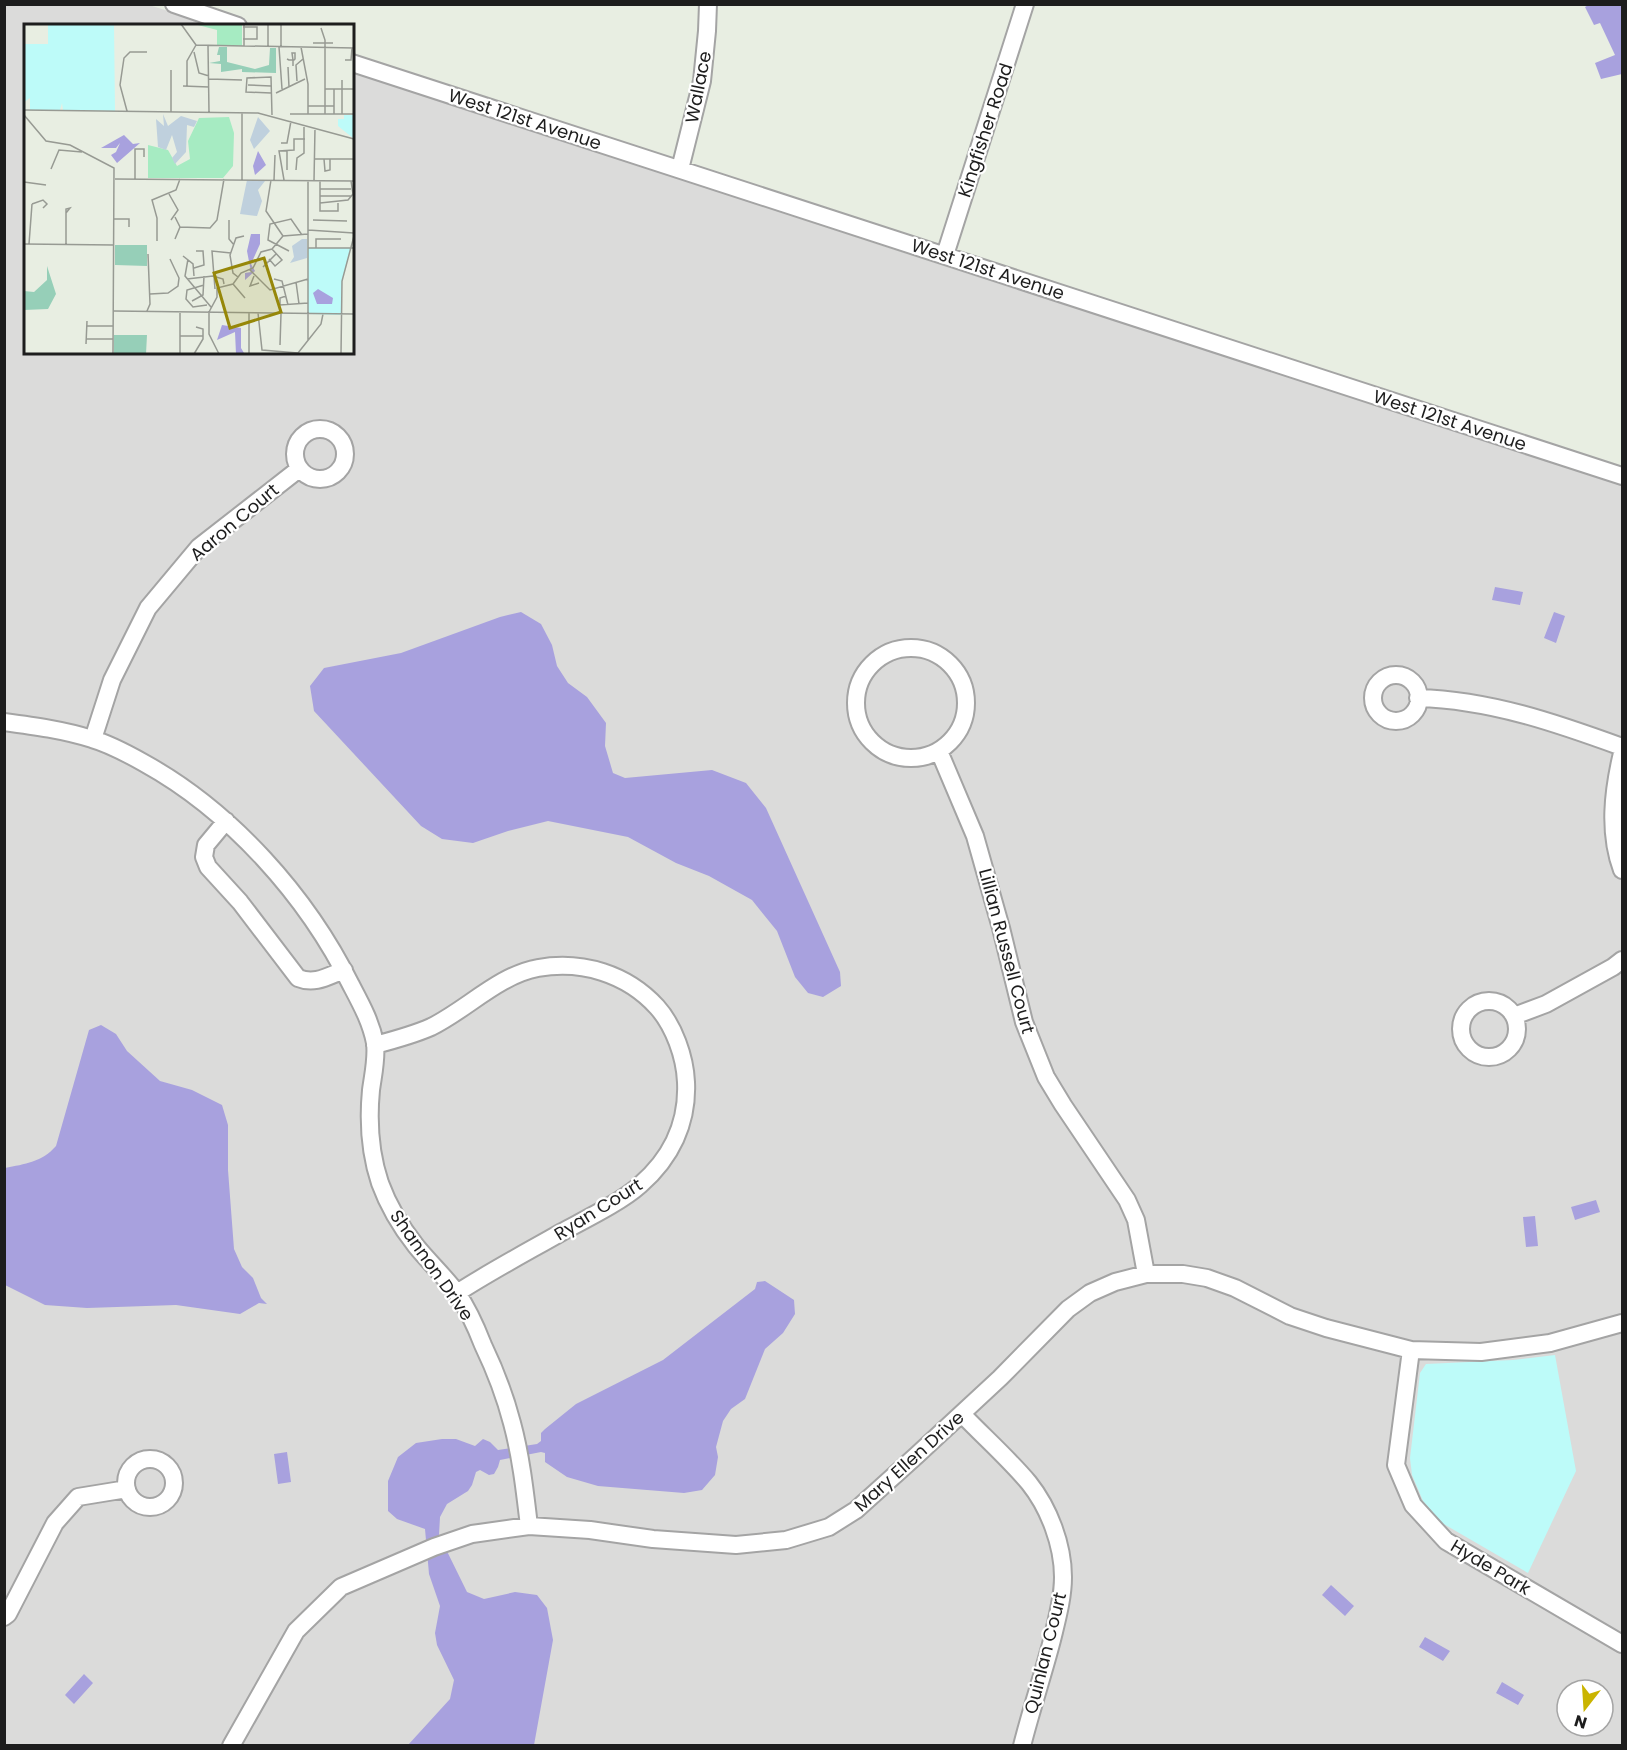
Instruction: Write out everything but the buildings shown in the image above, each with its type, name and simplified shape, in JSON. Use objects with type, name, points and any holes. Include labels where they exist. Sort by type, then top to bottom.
[{"type":"street","points":[[174,4],[232,24]]},
{"type":"street","name":"Wallace","points":[[680,169],[702,81],[708,4]]},
{"type":"street","name":"Kingfisher Road","points":[[945,255],[1025,4]]},
{"type":"street","name":"West 121st Avenue","points":[[354,64],[1623,476]]},
{"type":"street","name":"Aaron Court","points":[[93,739],[112,680],[148,608],[199,547],[299,469]]},
{"type":"street","points":[[912,648],[930,651],[945,659],[958,673],[965,689],[967,707],[962,725],[953,740],[939,751],[921,757],[903,758],[886,752],[871,741],[861,726],[856,708],[858,689],[865,672],[878,659],[894,650],[912,648]]},
{"type":"street","points":[[1418,698],[1479,704],[1515,711],[1623,747]]},
{"type":"street","name":"Shannon Drive","points":[[4,722],[93,739],[131,755],[162,773],[191,792],[258,852],[312,920],[344,970],[368,1019],[375,1046],[369,1119],[372,1153],[380,1182],[394,1214],[414,1244],[457,1293],[500,1381],[513,1423],[529,1526]]},
{"type":"street","name":"Lillian Russell Court","points":[[939,751],[975,836],[1024,1022],[1046,1077],[1080,1132],[1127,1200],[1136,1220],[1146,1274]]},
{"type":"street","points":[[1623,753],[1613,813],[1614,835],[1623,870]]},
{"type":"street","points":[[225,821],[206,845],[204,857],[208,867],[240,902],[298,978],[316,981],[344,970]]},
{"type":"street","points":[[1514,1016],[1546,1004],[1623,960]]},
{"type":"street","name":"Ryan Court","points":[[375,1046],[431,1027],[513,976],[536,968],[565,966],[591,968],[614,976],[640,991],[658,1009],[672,1030],[680,1051],[686,1072],[687,1092],[684,1116],[676,1138],[662,1162],[639,1186],[612,1204],[457,1293]]},
{"type":"street","name":"Mary Ellen Drive","points":[[231,1746],[296,1631],[341,1587],[472,1533],[529,1526],[736,1545],[786,1540],[830,1527],[856,1510],[962,1414],[1076,1304],[1090,1293],[1115,1282],[1146,1274],[1183,1274],[1207,1278],[1235,1288],[1290,1316],[1326,1328],[1411,1350],[1481,1352],[1550,1343],[1623,1323]]},
{"type":"street","name":"Hyde Park","points":[[1411,1350],[1396,1465],[1413,1505],[1446,1541],[1623,1644]]},
{"type":"street","name":"Quinlan Court","points":[[962,1414],[1030,1484],[1046,1510],[1061,1555],[1062,1597],[1022,1746]]},
{"type":"street","points":[[4,1617],[8,1614],[55,1523],[78,1497],[127,1489]]},
{"type":"shaded area","points":[[1590,4],[1622,5],[1622,74],[1601,79],[1595,63],[1615,55],[1600,23],[1594,25],[1585,7]]},
{"type":"shaded area","points":[[5,5],[149,5],[210,24],[24,24],[24,354],[354,354],[354,71],[914,256],[1622,484],[1622,1745],[5,1746]]},
{"type":"shaded area","points":[[1495,587],[1523,592],[1520,605],[1492,600]]},
{"type":"shaded area","points":[[521,612],[541,624],[552,645],[557,666],[568,683],[587,697],[606,723],[605,746],[613,773],[625,778],[712,770],[746,783],[766,808],[840,972],[841,986],[823,997],[808,993],[795,977],[777,931],[752,900],[709,876],[676,863],[628,837],[548,821],[473,843],[442,839],[421,826],[314,711],[310,686],[324,668],[401,653],[500,617]]},
{"type":"shaded area","points":[[1554,612],[1565,616],[1556,643],[1544,638]]},
{"type":"shaded area","points":[[101,1025],[116,1034],[127,1051],[160,1081],[192,1090],[222,1105],[228,1125],[228,1170],[234,1249],[242,1267],[253,1278],[261,1298],[267,1304],[259,1303],[240,1314],[176,1305],[87,1308],[45,1305],[5,1285],[5,1168],[39,1159],[56,1146],[89,1030]]},
{"type":"shaded area","points":[[1596,1200],[1600,1212],[1575,1220],[1571,1207]]},
{"type":"shaded area","points":[[1535,1216],[1538,1246],[1526,1247],[1523,1217]]},
{"type":"shaded area","points":[[765,1281],[794,1300],[795,1314],[783,1333],[765,1349],[745,1399],[731,1409],[723,1421],[716,1447],[718,1457],[715,1475],[702,1490],[684,1493],[598,1486],[567,1477],[545,1462],[545,1453],[541,1452],[500,1460],[494,1474],[489,1475],[480,1470],[476,1472],[468,1491],[447,1504],[440,1517],[439,1535],[467,1592],[484,1599],[515,1592],[537,1595],[547,1608],[553,1640],[534,1745],[408,1745],[450,1699],[454,1680],[437,1645],[435,1633],[440,1606],[429,1574],[425,1529],[397,1519],[388,1511],[388,1481],[398,1457],[416,1443],[442,1439],[456,1439],[475,1446],[483,1439],[498,1450],[537,1444],[541,1441],[541,1433],[576,1404],[663,1360],[755,1289],[757,1282]]},
{"type":"shaded area","points":[[1555,1355],[1576,1471],[1528,1573],[1442,1523],[1423,1501],[1412,1475],[1410,1458],[1420,1373],[1426,1364],[1513,1360]]},
{"type":"shaded area","points":[[287,1452],[291,1482],[278,1484],[274,1454]]},
{"type":"shaded area","points":[[1331,1585],[1354,1606],[1345,1616],[1322,1595]]},
{"type":"shaded area","points":[[1425,1637],[1450,1651],[1443,1661],[1419,1647]]},
{"type":"shaded area","points":[[84,1674],[93,1683],[74,1704],[65,1695]]},
{"type":"shaded area","points":[[1502,1682],[1524,1695],[1518,1705],[1496,1693]]}]
